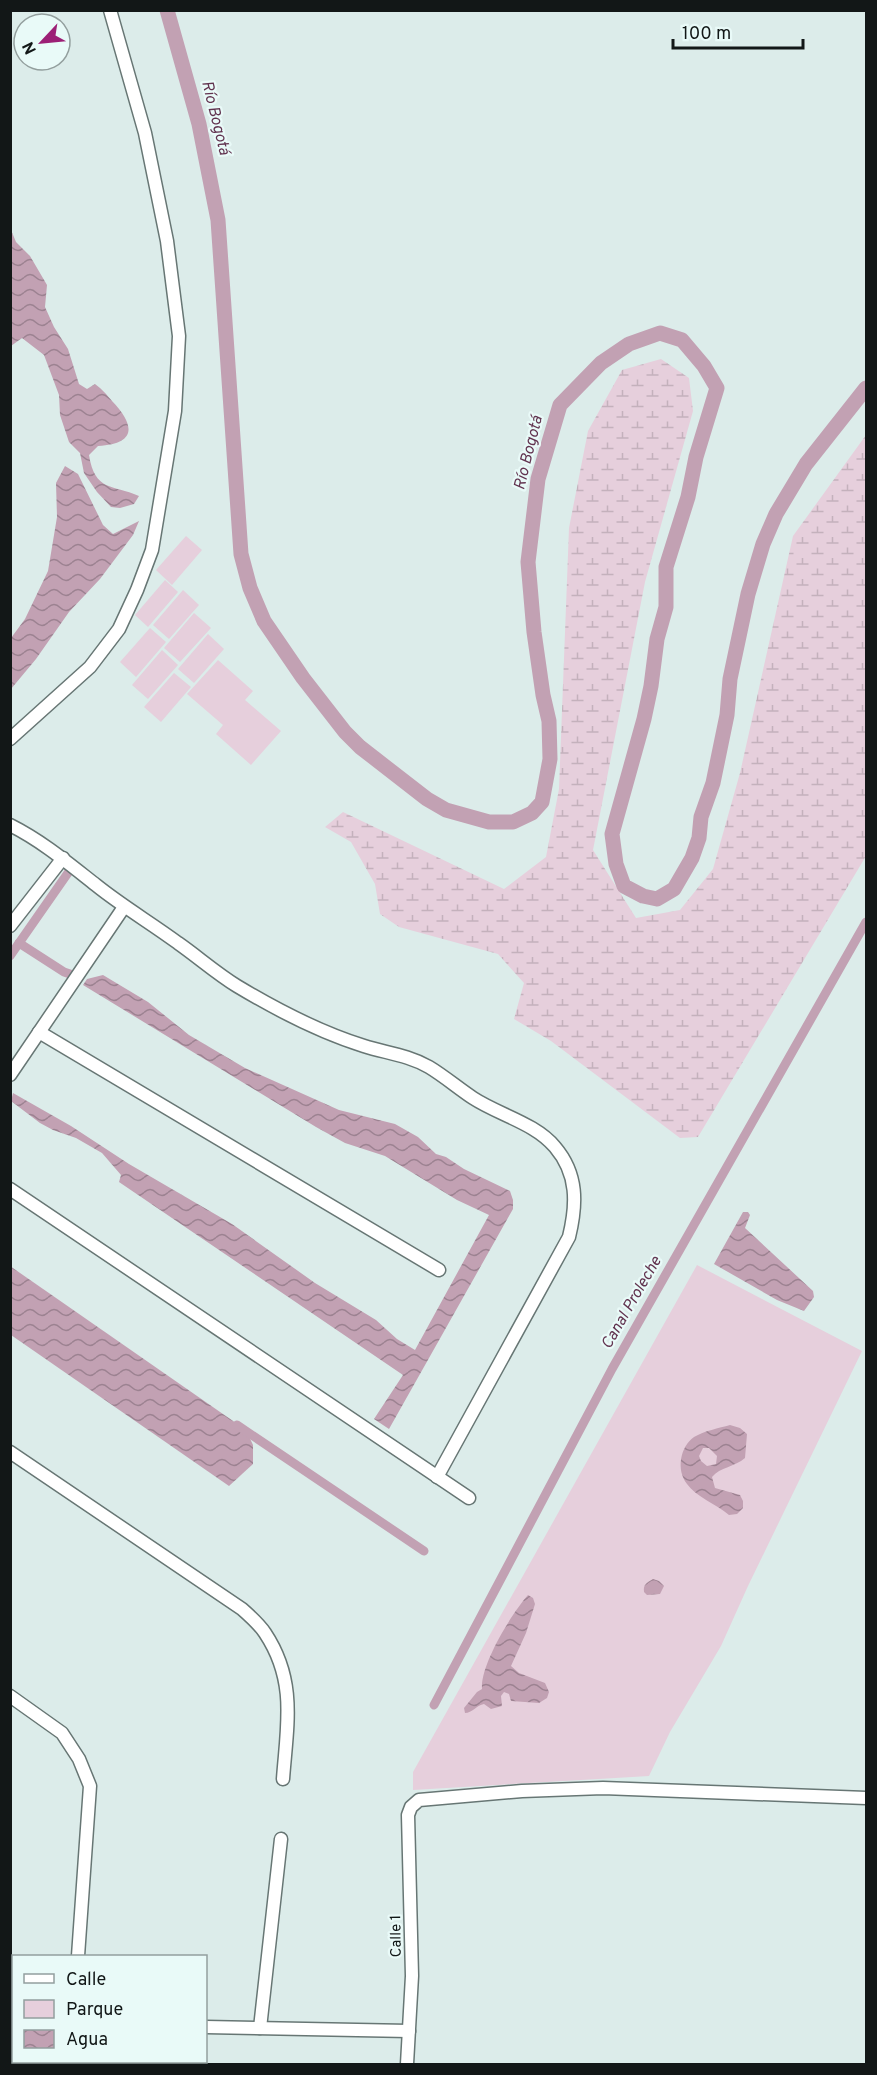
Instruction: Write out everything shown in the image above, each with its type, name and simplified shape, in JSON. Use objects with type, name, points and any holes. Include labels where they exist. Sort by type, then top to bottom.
[{"type":"street","points":[[10,739],[90,667],[119,629],[152,550],[175,411],[179,336],[167,241],[145,133],[110,10]]},
{"type":"street","points":[[10,825],[63,858],[124,907],[180,944],[233,984],[272,1007],[321,1030],[364,1046],[408,1057],[429,1067],[477,1100],[540,1133],[555,1146],[568,1166],[575,1188],[575,1212],[569,1237],[437,1477]]},
{"type":"street","points":[[10,926],[63,858]]},
{"type":"street","points":[[10,1075],[124,907]]},
{"type":"street","points":[[39,1032],[439,1270]]},
{"type":"street","points":[[10,1189],[469,1498]]},
{"type":"street","points":[[10,1452],[242,1609],[264,1631],[277,1655],[286,1679],[288,1705],[283,1779]]},
{"type":"street","points":[[10,1696],[62,1733],[80,1759],[90,1786],[78,1955]]},
{"type":"street","name":"Calle 1","points":[[407,2064],[412,1976],[408,1815],[411,1807],[419,1800],[522,1791],[603,1788],[867,1798]]},
{"type":"street","points":[[260,2028],[281,1839]]},
{"type":"street","points":[[207,2027],[409,2031]]},
{"type":"green space","points":[[661,359],[689,378],[693,411],[645,582],[593,850],[636,918],[680,910],[713,869],[740,773],[793,536],[866,435],[866,856],[698,1137],[680,1138],[551,1041],[514,1019],[524,983],[498,954],[399,927],[380,914],[375,884],[351,842],[325,827],[343,812],[504,889],[546,857],[559,789],[569,528],[588,431],[622,370]]},
{"type":"green space","points":[[186,536],[202,550],[172,585],[156,570]]},
{"type":"green space","points":[[165,580],[178,592],[148,627],[135,615]]},
{"type":"green space","points":[[183,590],[199,605],[169,639],[153,625]]},
{"type":"green space","points":[[194,613],[211,628],[180,662],[164,648]]},
{"type":"green space","points":[[150,628],[166,642],[136,677],[120,662]]},
{"type":"green space","points":[[208,634],[224,649],[194,683],[178,669]]},
{"type":"green space","points":[[162,650],[178,665],[148,699],[132,685]]},
{"type":"green space","points":[[218,660],[253,691],[245,700],[281,731],[251,765],[216,734],[223,725],[187,694]]},
{"type":"green space","points":[[174,673],[191,687],[161,722],[144,707]]},
{"type":"green space","points":[[697,1265],[862,1351],[721,1646],[670,1732],[649,1776],[413,1790],[413,1772]]},
{"type":"water","points":[[11,230],[16,242],[30,256],[47,285],[45,307],[68,349],[79,384],[87,389],[95,384],[125,418],[128,432],[125,437],[120,442],[98,446],[89,455],[92,467],[100,481],[113,488],[139,496],[134,504],[120,508],[111,507],[97,492],[84,473],[80,453],[69,442],[60,415],[59,395],[44,355],[22,338],[11,346]]},
{"type":"water","points":[[65,466],[78,474],[103,525],[113,534],[139,521],[133,535],[100,579],[69,612],[36,659],[11,689],[11,638],[25,619],[48,571],[57,517],[56,483]]},
{"type":"water","points":[[103,975],[148,1002],[189,1035],[245,1068],[339,1110],[395,1124],[418,1137],[436,1154],[510,1191],[513,1209],[389,1429],[374,1419],[403,1375],[119,1182],[121,1175],[102,1153],[76,1138],[40,1123],[11,1101],[13,1093],[232,1224],[315,1283],[376,1320],[397,1339],[415,1350],[489,1215],[457,1200],[385,1156],[345,1143],[316,1127],[83,985],[87,979]]},
{"type":"water","points":[[743,1212],[748,1212],[750,1215],[745,1228],[813,1291],[814,1297],[804,1311],[777,1300],[714,1264]]},
{"type":"water","points":[[10,1266],[246,1430],[253,1445],[253,1464],[229,1486],[11,1335]]},
{"type":"water","points":[[730,1425],[740,1428],[747,1434],[745,1458],[712,1477],[715,1488],[740,1495],[743,1501],[743,1508],[737,1514],[729,1515],[691,1489],[681,1472],[681,1459],[685,1447],[694,1437]],"holes":[[[703,1448],[709,1448],[717,1456],[716,1464],[707,1466],[699,1456]]]},
{"type":"water","points":[[653,1579],[664,1586],[660,1594],[647,1595],[644,1592],[645,1586]]},
{"type":"water","points":[[528,1595],[533,1598],[535,1604],[526,1633],[511,1666],[519,1673],[545,1683],[549,1692],[547,1698],[539,1703],[511,1701],[509,1694],[504,1692],[501,1696],[502,1706],[491,1709],[484,1704],[465,1713],[464,1708],[482,1689],[491,1653]]},
{"type":"waterway","name":"Río Bogotá","points":[[167,10],[199,124],[218,220],[241,554],[250,588],[264,621],[303,678],[345,732],[360,747],[427,799],[446,810],[489,822],[513,822],[532,813],[542,802],[550,759],[549,721],[534,632],[528,562],[538,479],[560,405],[601,363],[629,344],[660,333],[682,340],[704,366],[717,388],[696,457],[688,497],[666,567],[666,607],[657,639],[651,686],[612,834],[616,864],[624,886],[643,896],[657,899],[674,889],[692,858],[699,838],[701,817],[713,783],[727,715],[730,679],[748,594],[763,544],[776,514],[806,464],[866,388]]},
{"type":"waterway","points":[[10,956],[70,870]]},
{"type":"waterway","name":"Canal Proleche","points":[[434,1705],[612,1369],[866,922]]},
{"type":"waterway","points":[[19,943],[70,974]]},
{"type":"waterway","points":[[237,1425],[424,1551]]}]
